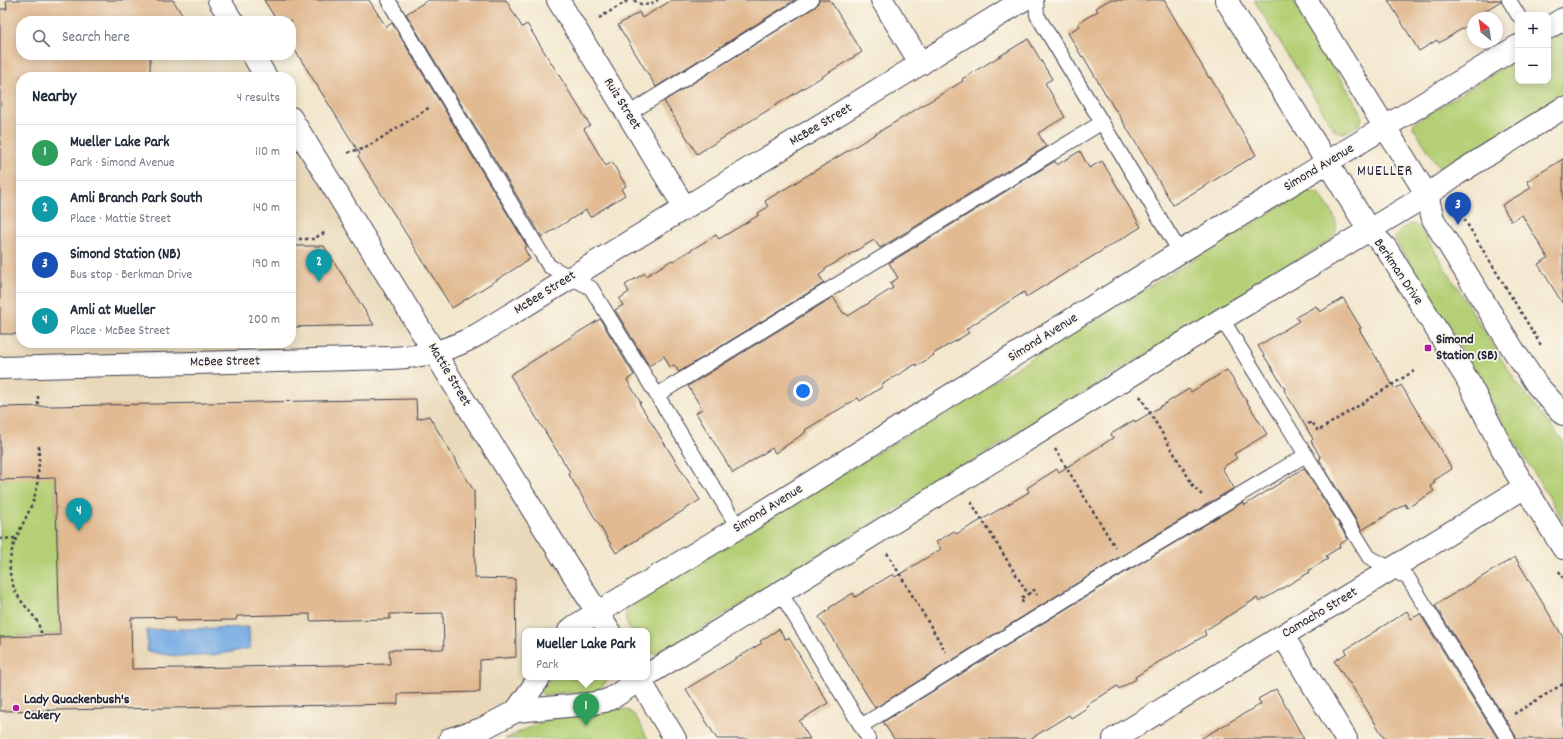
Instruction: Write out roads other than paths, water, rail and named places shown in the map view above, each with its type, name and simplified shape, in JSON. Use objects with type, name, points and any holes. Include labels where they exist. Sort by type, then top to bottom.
[{"type":"street","name":"Ruiz Street","points":[[558,0],[685,208]]},
{"type":"street","points":[[882,0],[920,64]]},
{"type":"street","name":"McBee Street","points":[[0,368],[397,358],[435,352],[454,347],[477,335],[1023,0]]},
{"type":"street","name":"Berkman Drive","points":[[1226,0],[1369,230],[1386,248],[1467,379],[1507,458],[1563,548]]},
{"type":"street","points":[[1306,0],[1427,195],[1433,219],[1514,351],[1537,385],[1563,414]]},
{"type":"street","points":[[222,1],[230,16]]},
{"type":"street","points":[[1551,26],[1563,18]]},
{"type":"street","name":"Simond Avenue","points":[[573,628],[1180,252],[1386,128],[1515,48]]},
{"type":"street","points":[[256,60],[263,72]]},
{"type":"street","points":[[650,672],[1222,319],[1427,195],[1457,174],[1563,108]]},
{"type":"street","name":"Mattie Street","points":[[296,126],[607,628]]},
{"type":"street","name":"Camacho Street","points":[[1114,739],[1525,487]]},
{"type":"street","points":[[1283,636],[1346,739]]},
{"type":"street","points":[[516,711],[538,680]]},
{"type":"street","points":[[450,739],[482,729],[516,711],[605,701],[612,698],[638,680]]},
{"type":"street","points":[[644,680],[675,739]]},
{"type":"lane","points":[[388,0],[549,266],[591,288],[738,527]]},
{"type":"lane","points":[[628,114],[811,0]]},
{"type":"lane","points":[[1036,0],[1037,15],[1180,252]]},
{"type":"lane","points":[[1509,0],[1516,12]]},
{"type":"lane","points":[[657,395],[1101,123]]},
{"type":"lane","points":[[1222,319],[1369,557],[1408,578],[1508,739]]},
{"type":"lane","points":[[861,726],[1125,563],[1306,455]]},
{"type":"lane","points":[[780,592],[869,739]]},
{"type":"water","points":[[249,627],[250,648],[223,654],[198,656],[174,656],[147,651],[147,630]]},
{"type":"place","name":"Simond Station (NB)","points":[[1458,225]]},
{"type":"place","name":"Amli Branch Park South","points":[[319,282]]},
{"type":"place","name":"Simond Station (SB)","points":[[1428,348]]},
{"type":"place","name":"Amli at Mueller","points":[[79,531]]},
{"type":"place","name":"Lady Quackenbush's Cakery","points":[[16,708]]},
{"type":"place","name":"Mueller Lake Park","points":[[586,726]]},
{"type":"district","name":"MUELLER","points":[[1385,172]]}]
